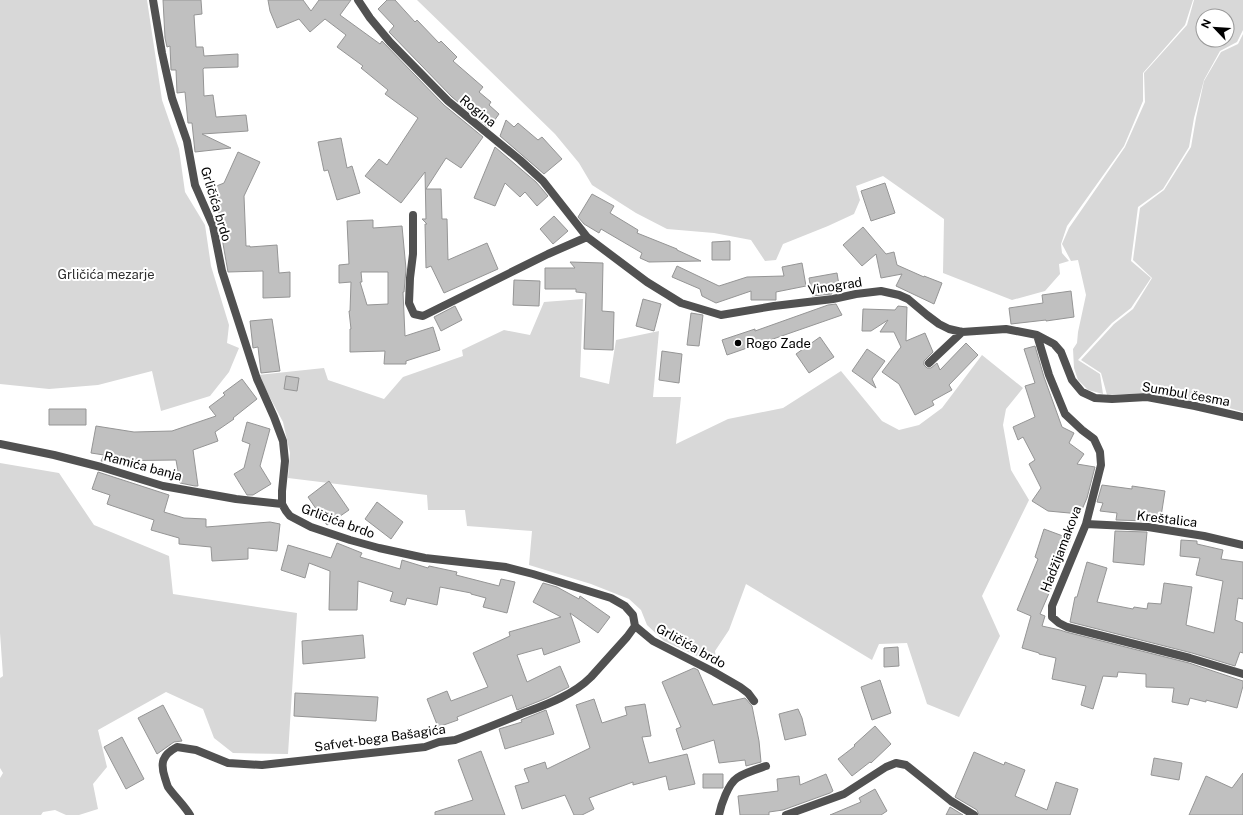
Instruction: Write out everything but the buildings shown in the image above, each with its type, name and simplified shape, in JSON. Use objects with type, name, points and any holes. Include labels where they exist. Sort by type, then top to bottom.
[{"type":"street","name":"Grličića brdo","points":[[154,0],[162,53],[172,98],[187,141],[195,185],[213,226],[222,271],[257,379],[283,441],[285,461],[282,504],[290,516],[311,527],[380,548],[425,558],[506,567],[611,598],[625,606],[632,615],[635,626],[653,641],[740,687],[748,693],[754,701]]},
{"type":"street","name":"Rogina","points":[[358,0],[370,18],[390,42],[448,101],[543,180],[587,237],[647,282],[681,303],[702,309]]},
{"type":"street","points":[[413,215],[413,254],[409,304],[414,314],[423,316],[548,254],[587,237]]},
{"type":"street","name":"Vinograd","points":[[702,309],[721,315],[881,291],[899,295],[908,299],[939,324],[962,332],[1006,329],[1037,335]]},
{"type":"street","points":[[929,363],[962,332]]},
{"type":"street","name":"Sumbul česma","points":[[1037,335],[1054,344],[1061,352],[1072,380],[1082,392],[1095,398],[1112,399],[1147,397],[1243,417]]},
{"type":"street","name":"Hadžijamakova","points":[[1037,335],[1049,375],[1065,414],[1094,439],[1100,452],[1101,464],[1086,524],[1052,606],[1052,617],[1067,627],[1190,658],[1243,674]]},
{"type":"street","name":"Ramića banja","points":[[0,444],[54,455],[101,467],[162,486],[229,498],[282,504]]},
{"type":"street","name":"Kreštalica","points":[[1086,524],[1148,527],[1204,536],[1243,545]]},
{"type":"street","name":"Safvet-bega Bašagića","points":[[190,815],[184,805],[168,787],[162,763],[167,753],[177,747],[196,750],[228,763],[262,765],[425,747],[439,742],[455,740],[554,701],[575,690],[591,677],[635,626]]},
{"type":"street","points":[[786,815],[844,794],[886,767],[896,763],[906,765],[951,801],[974,815]]},
{"type":"street","points":[[719,815],[726,794],[736,778],[766,766]]},
{"type":"green space","name":"Grličića mezarje","points":[[0,0],[147,0],[162,100],[179,149],[185,192],[205,225],[211,266],[229,325],[227,343],[239,348],[229,372],[210,396],[161,411],[152,371],[98,385],[49,389],[0,384]]},
{"type":"green space","points":[[417,0],[1193,0],[1185,25],[1143,73],[1143,101],[1124,146],[1067,226],[1061,244],[1062,253],[1069,261],[1059,264],[1060,274],[1045,291],[1012,300],[943,273],[944,219],[883,176],[856,186],[860,200],[854,214],[783,244],[776,260],[765,261],[751,240],[714,233],[667,229],[636,213],[592,185],[579,163],[555,134]]},
{"type":"green space","points":[[1194,0],[1243,0],[1243,30],[1235,43],[1235,8],[1195,8],[1195,48],[1226,48],[1220,51],[1204,80],[1194,118],[1189,147],[1163,189],[1138,207],[1131,261],[1151,278],[1131,308],[1112,323],[1078,360],[1100,374],[1103,394],[1088,390],[1078,380],[1074,368],[1073,349],[1077,343],[1086,295],[1078,260],[1071,261],[1062,244],[1069,228],[1125,147],[1145,102],[1144,73],[1187,25]]},
{"type":"green space","points":[[1243,34],[1243,412],[1222,406],[1148,393],[1107,395],[1101,373],[1081,360],[1114,324],[1133,309],[1152,278],[1133,260],[1140,208],[1164,190],[1191,147],[1204,81],[1221,52],[1230,48],[1235,48],[1235,45],[1238,44]]},
{"type":"green space","points":[[583,299],[580,377],[609,384],[616,340],[659,331],[653,397],[681,397],[676,444],[728,419],[783,408],[841,371],[882,421],[899,430],[919,425],[942,408],[982,355],[1023,388],[1006,409],[1003,425],[1011,470],[1029,500],[982,596],[1000,636],[959,717],[927,704],[907,643],[879,644],[872,660],[746,584],[729,630],[715,651],[717,665],[664,641],[647,625],[641,610],[629,599],[591,584],[529,565],[532,531],[467,526],[465,510],[428,510],[427,495],[288,478],[290,453],[283,422],[258,375],[324,368],[328,380],[384,399],[403,377],[463,356],[462,350],[504,330],[530,335],[544,302]]},
{"type":"green space","points":[[0,463],[59,473],[94,525],[169,556],[173,594],[297,613],[288,754],[233,753],[214,738],[203,709],[166,692],[98,730],[107,767],[93,784],[98,809],[79,815],[66,815],[55,810],[43,812],[41,815],[0,815],[0,778],[3,773],[0,768],[0,678],[3,676],[0,633]]},
{"type":"place","name":"Rogo Zade","points":[[738,343]]}]
